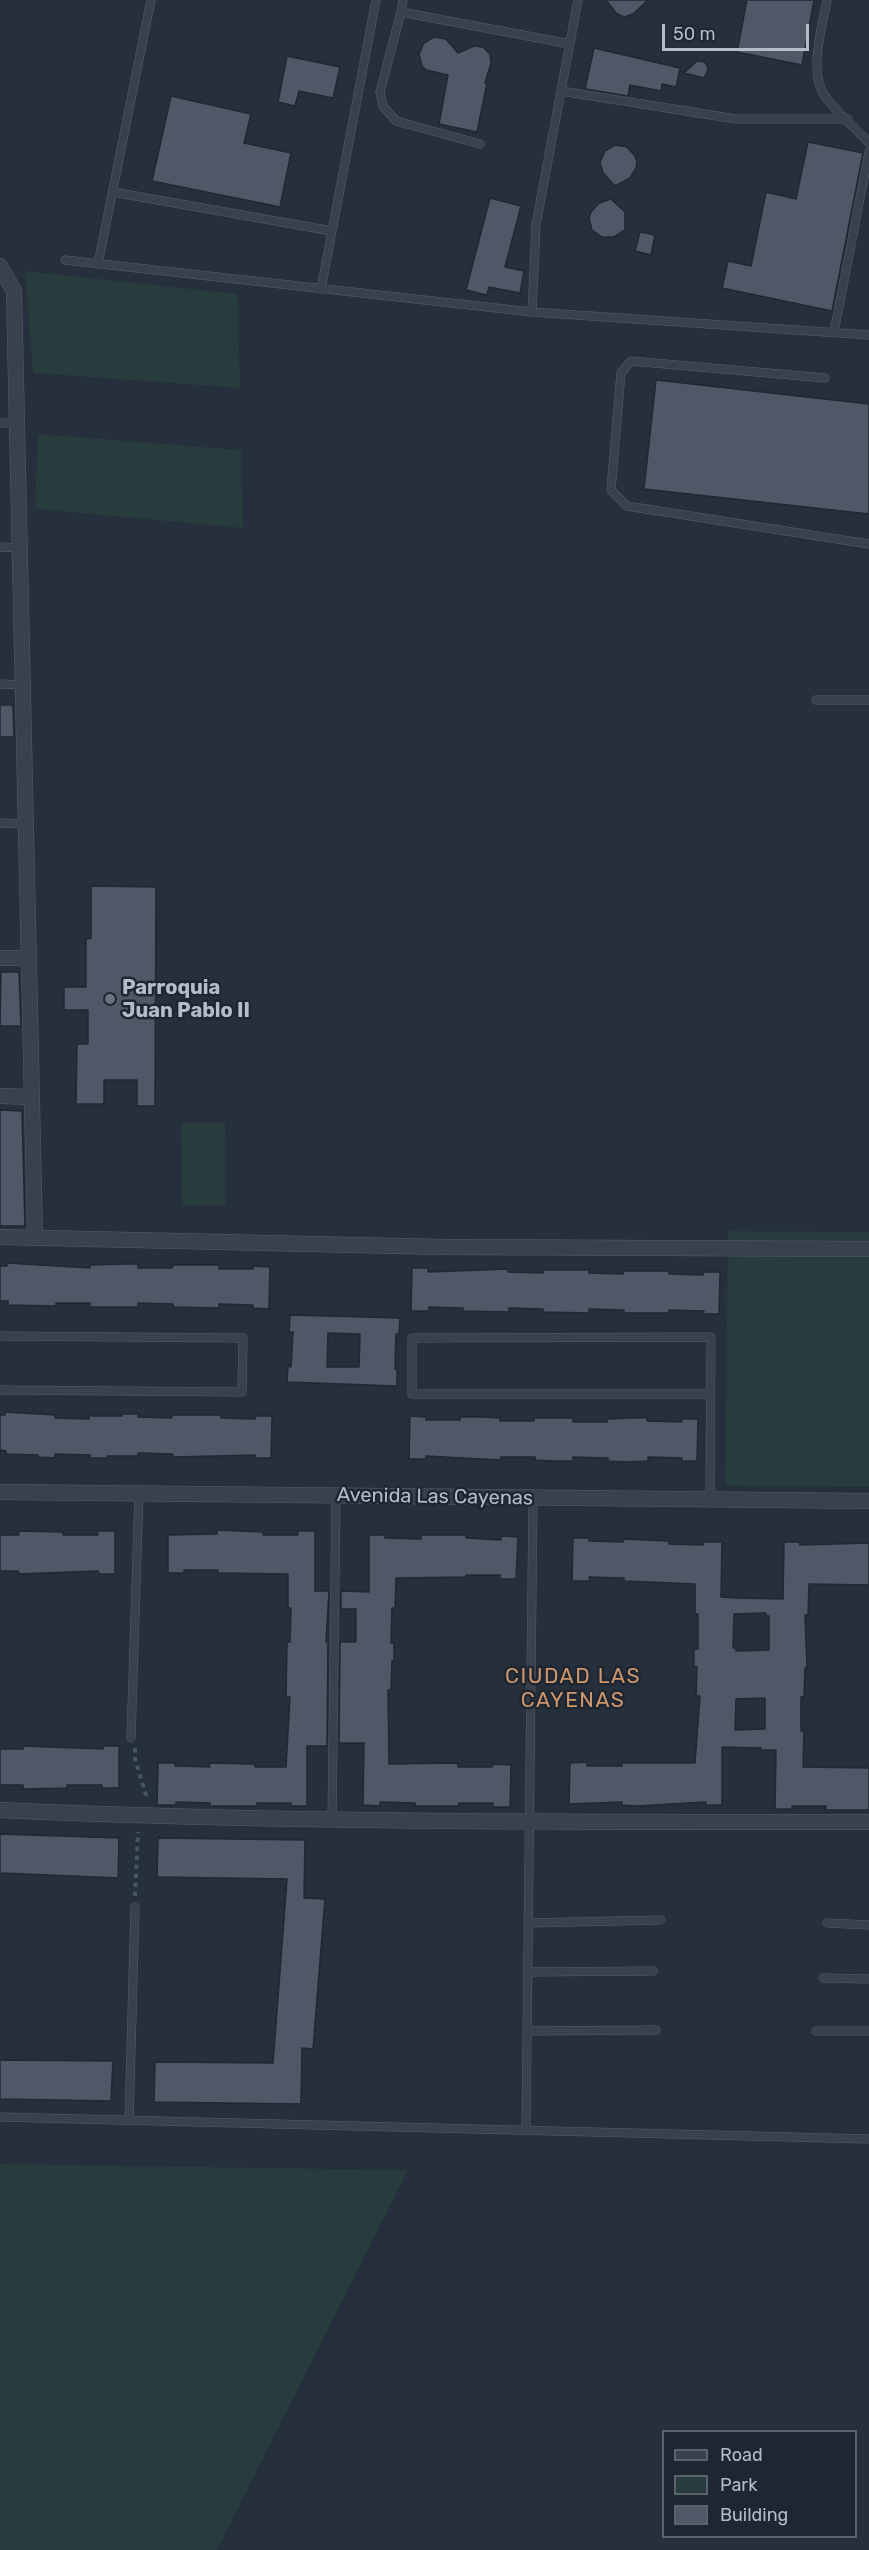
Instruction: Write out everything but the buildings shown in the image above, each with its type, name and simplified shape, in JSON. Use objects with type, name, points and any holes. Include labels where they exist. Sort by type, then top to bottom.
[{"type":"street","points":[[0,266],[14,291],[35,1237]]},
{"type":"street","points":[[0,958],[29,958]]},
{"type":"street","points":[[0,1096],[32,1097]]},
{"type":"street","points":[[0,1237],[444,1246],[869,1249]]},
{"type":"street","name":"Avenida Las Cayenas","points":[[0,1492],[869,1501]]},
{"type":"street","points":[[0,1810],[181,1818],[529,1822],[869,1822]]},
{"type":"lane","points":[[98,264],[151,0]]},
{"type":"lane","points":[[321,288],[376,0]]},
{"type":"lane","points":[[403,0],[380,92],[383,106],[396,121],[480,144]]},
{"type":"lane","points":[[532,312],[536,225],[578,0]]},
{"type":"lane","points":[[827,0],[817,54],[819,82],[826,98],[869,143]]},
{"type":"lane","points":[[401,12],[570,44]]},
{"type":"lane","points":[[561,91],[736,119],[848,119]]},
{"type":"lane","points":[[834,332],[869,152]]},
{"type":"lane","points":[[113,192],[333,231]]},
{"type":"lane","points":[[65,260],[532,312],[869,335]]},
{"type":"lane","points":[[825,378],[631,361],[621,373],[611,490],[627,506],[869,544]]},
{"type":"lane","points":[[0,423],[18,423]]},
{"type":"lane","points":[[0,547],[20,548]]},
{"type":"lane","points":[[0,684],[23,685]]},
{"type":"lane","points":[[816,700],[869,700]]},
{"type":"lane","points":[[0,823],[26,824]]},
{"type":"lane","points":[[0,1336],[243,1338],[242,1392],[0,1390]]},
{"type":"lane","points":[[710,1500],[711,1394],[711,1337],[412,1338],[412,1394],[711,1394]]},
{"type":"lane","points":[[131,1738],[139,1493]]},
{"type":"lane","points":[[332,1820],[336,1496]]},
{"type":"lane","points":[[526,2130],[533,1498]]},
{"type":"lane","points":[[129,2121],[135,1907]]},
{"type":"lane","points":[[528,1923],[661,1920]]},
{"type":"lane","points":[[827,1923],[869,1925]]},
{"type":"lane","points":[[528,1972],[653,1971]]},
{"type":"lane","points":[[823,1978],[869,1979]]},
{"type":"lane","points":[[527,2031],[656,2030]]},
{"type":"lane","points":[[816,2031],[869,2031]]},
{"type":"lane","points":[[0,2117],[869,2139]]},
{"type":"green space","points":[[25,271],[238,294],[240,388],[33,373]]},
{"type":"green space","points":[[38,434],[241,450],[243,528],[35,509]]},
{"type":"green space","points":[[181,1123],[225,1123],[226,1205],[182,1206]]},
{"type":"green space","points":[[728,1231],[869,1232],[869,1487],[725,1486]]},
{"type":"green space","points":[[0,2164],[408,2170],[217,2550],[0,2550]]},
{"type":"place","name":"Parroquia Juan Pablo II","points":[[110,999]]},
{"type":"district","name":"CIUDAD LAS CAYENAS","points":[[573,1689]]}]
